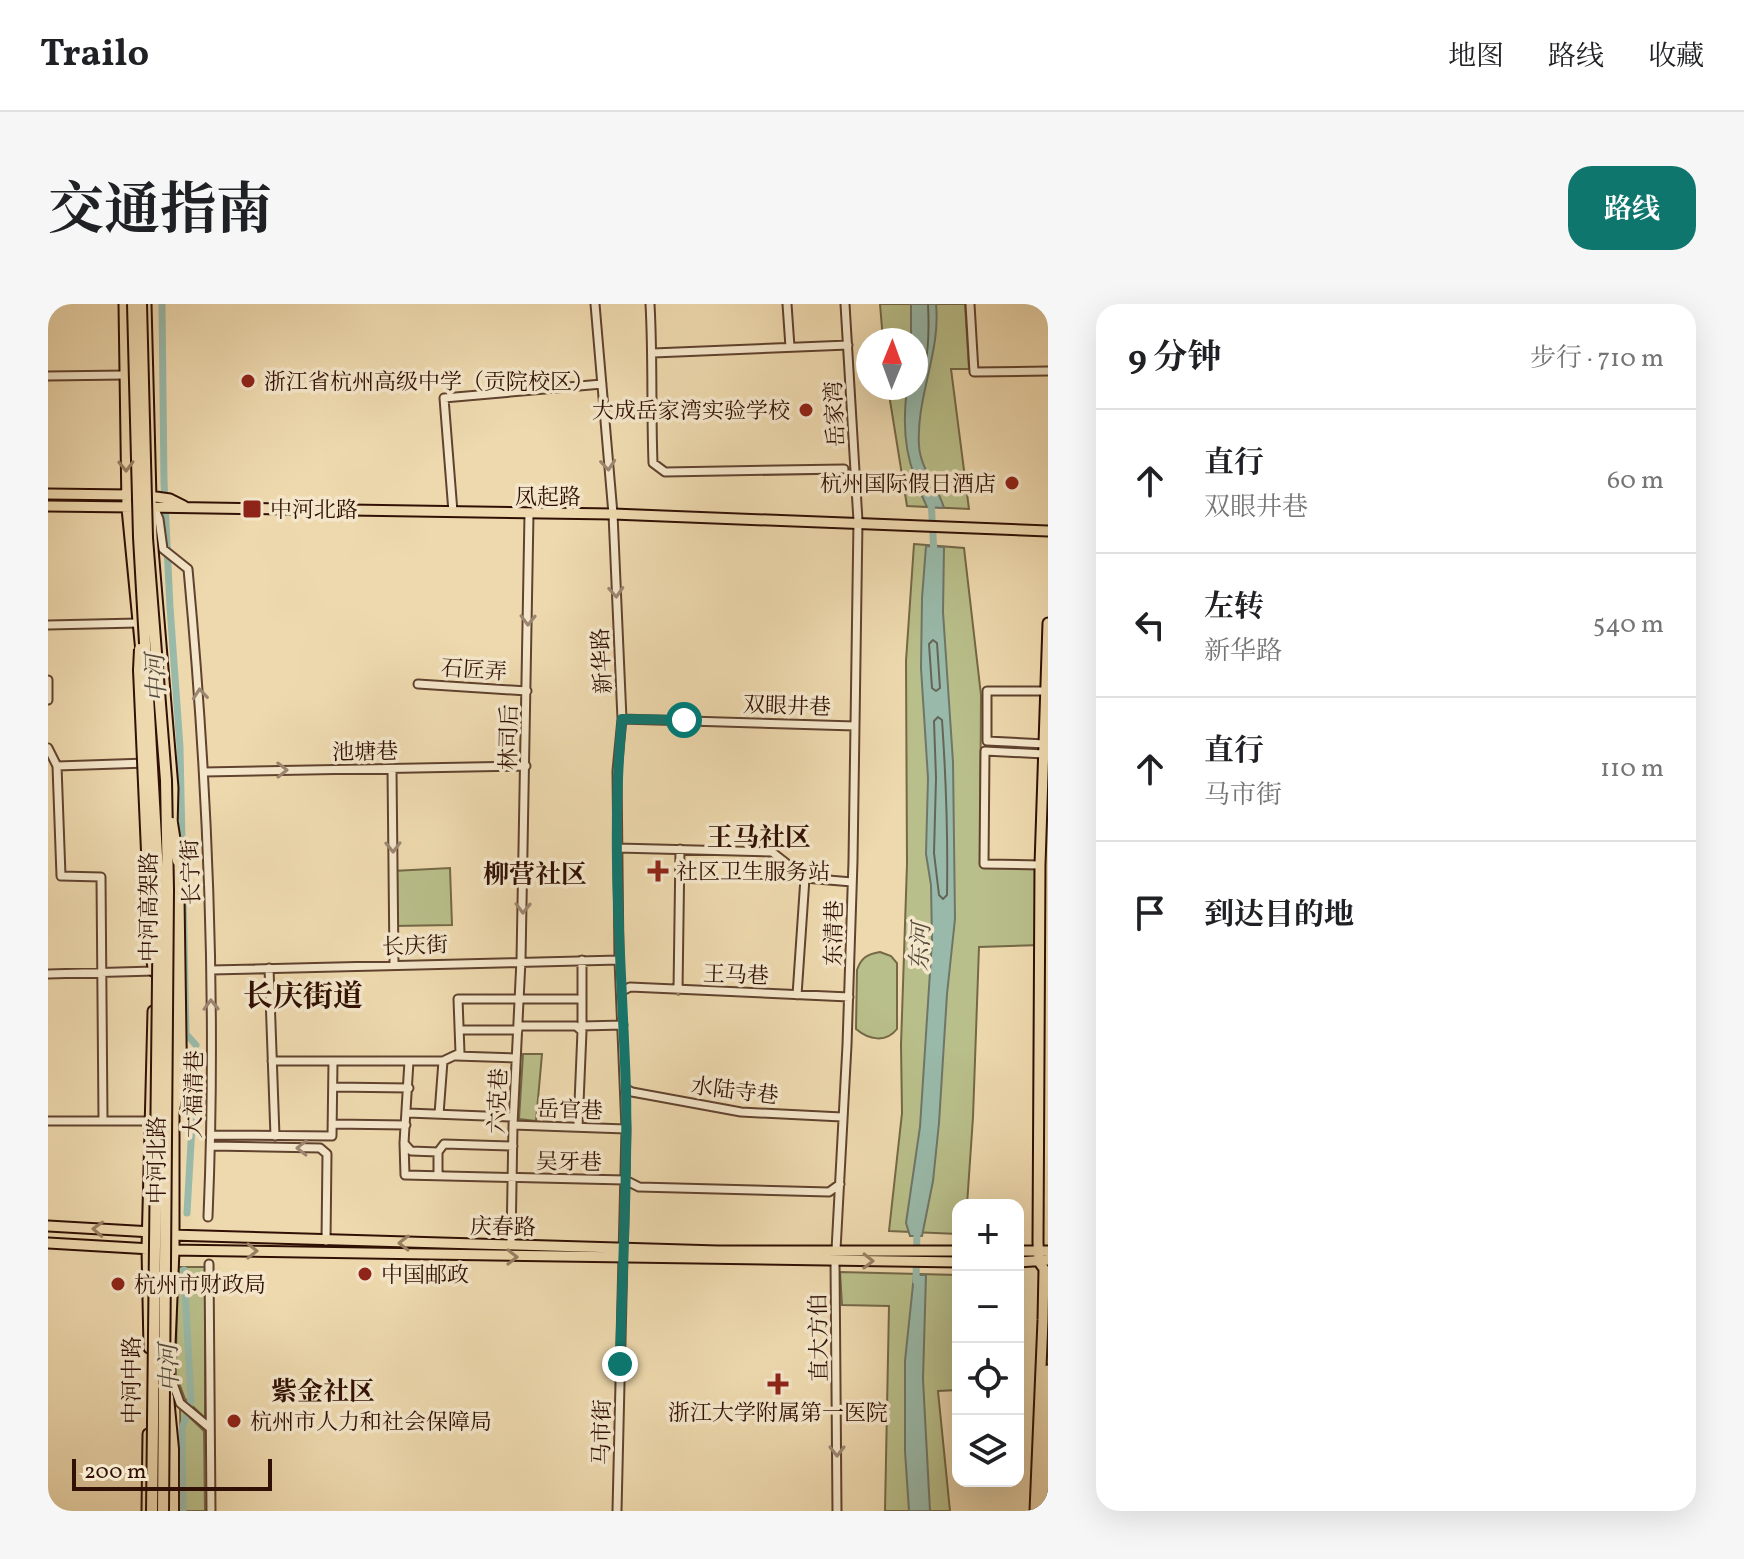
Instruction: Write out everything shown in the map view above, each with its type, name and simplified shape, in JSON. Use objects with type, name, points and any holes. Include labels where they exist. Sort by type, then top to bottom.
[{"type":"highway","name":"中河高架路","points":[[133,304],[143,603],[159,891],[150,1511]]},
{"type":"highway","name":"中河高架路","points":[[144,304],[147,538],[166,780],[168,1511]]},
{"type":"highway","points":[[143,603],[139,670],[150,945],[154,971]]},
{"type":"highway","points":[[166,780],[178,861],[181,1073],[174,1110]]},
{"type":"highway","points":[[168,1397],[173,1449],[168,1511]]},
{"type":"main road","name":"中河北路","points":[[124,304],[127,508],[138,623],[153,867],[154,971],[147,1249]]},
{"type":"main road","name":"中河北路","points":[[144,304],[161,502],[152,537],[173,788],[175,971],[171,1096],[174,1110],[174,1250]]},
{"type":"main road","points":[[48,494],[127,495],[161,502]]},
{"type":"main road","name":"凤起路","points":[[48,506],[127,508],[161,502],[187,507],[613,514],[858,521],[1048,531]]},
{"type":"main road","points":[[1035,1511],[1044,1269],[1040,865],[1048,623]]},
{"type":"main road","name":"庆春路","points":[[48,1226],[326,1241],[511,1243],[622,1252],[835,1261],[952,1251]]},
{"type":"main road","name":"庆春路","points":[[48,1243],[174,1250],[836,1250],[952,1262]]},
{"type":"main road","name":"中河中路","points":[[147,1249],[150,1511]]},
{"type":"main road","name":"中河中路","points":[[168,1511],[168,1397],[174,1250]]},
{"type":"main road","points":[[1043,1511],[1048,1320]]},
{"type":"street","name":"新华路","points":[[595,304],[613,514],[622,719],[617,771],[619,960],[626,1089],[622,1252]]},
{"type":"street","points":[[650,304],[653,463],[665,472],[844,469]]},
{"type":"street","points":[[787,304],[790,347]]},
{"type":"street","name":"岳家湾","points":[[845,304],[858,521]]},
{"type":"street","points":[[970,304],[974,372],[1048,371]]},
{"type":"street","points":[[653,353],[848,345]]},
{"type":"street","points":[[48,376],[125,375]]},
{"type":"street","points":[[453,512],[444,398],[602,384]]},
{"type":"street","name":"长宁街","points":[[161,502],[159,519],[163,549],[188,569],[204,772],[211,970]]},
{"type":"street","name":"林司后","points":[[521,960],[529,514]]},
{"type":"street","name":"东清巷","points":[[836,1250],[849,997],[858,521]]},
{"type":"street","points":[[48,625],[138,623]]},
{"type":"street","points":[[48,680],[48,700]]},
{"type":"street","name":"石匠弄","points":[[418,684],[477,685],[527,691]]},
{"type":"street","points":[[1044,749],[987,741],[987,691],[1045,691]]},
{"type":"street","name":"双眼井巷","points":[[622,719],[855,726]]},
{"type":"street","points":[[48,748],[57,766],[61,876],[101,877],[103,1119]]},
{"type":"street","points":[[1040,865],[984,864],[985,751],[1044,749]]},
{"type":"street","points":[[57,766],[147,763]]},
{"type":"street","name":"池塘巷","points":[[204,772],[526,766]]},
{"type":"street","points":[[392,769],[394,964]]},
{"type":"street","points":[[618,848],[772,852],[805,878],[852,882]]},
{"type":"street","points":[[678,990],[680,849]]},
{"type":"street","points":[[797,995],[805,878]]},
{"type":"street","name":"长庆街","points":[[211,970],[521,960],[619,960]]},
{"type":"street","name":"六克巷","points":[[511,1243],[521,960]]},
{"type":"street","points":[[582,960],[582,1026],[623,1025]]},
{"type":"street","points":[[269,968],[275,1136]]},
{"type":"street","name":"大福清巷","points":[[208,1217],[211,970]]},
{"type":"street","points":[[48,974],[154,971]]},
{"type":"street","name":"王马巷","points":[[622,991],[630,987],[849,997]]},
{"type":"street","points":[[456,1056],[460,1053],[458,999],[577,999]]},
{"type":"street","points":[[459,1030],[576,1026],[582,1031],[578,1127]]},
{"type":"street","points":[[272,1061],[443,1061],[456,1056],[516,1058]]},
{"type":"street","points":[[211,1135],[332,1136],[333,1061]]},
{"type":"street","points":[[409,1061],[404,1143],[411,1151],[438,1152]]},
{"type":"street","points":[[439,1114],[443,1061]]},
{"type":"street","points":[[333,1087],[409,1088]]},
{"type":"street","name":"水陆寺巷","points":[[626,1089],[741,1112],[842,1117]]},
{"type":"street","name":"岳官巷","points":[[408,1113],[626,1129]]},
{"type":"street","points":[[48,1121],[150,1121]]},
{"type":"street","points":[[333,1124],[406,1125]]},
{"type":"street","name":"吴牙巷","points":[[404,1143],[405,1175],[502,1175],[512,1178],[625,1180],[639,1187],[829,1192],[840,1184]]},
{"type":"street","points":[[438,1175],[438,1152],[444,1144],[513,1146]]},
{"type":"street","points":[[211,1146],[320,1148],[327,1154],[326,1241]]},
{"type":"street","name":"马市街","points":[[617,1511],[622,1252]]},
{"type":"street","name":"直大方伯","points":[[835,1261],[837,1511]]},
{"type":"street","points":[[209,1264],[211,1511]]},
{"type":"street","points":[[170,1374],[174,1389],[185,1407],[210,1428]]},
{"type":"green space","points":[[880,304],[965,304],[969,369],[951,369],[969,509],[907,506],[890,400],[928,400],[928,328],[882,328]]},
{"type":"green space","points":[[914,544],[964,548],[981,695],[980,863],[1040,865],[1041,945],[979,947],[967,1199],[952,1199],[952,1234],[889,1231],[902,1113],[907,864],[906,661]]},
{"type":"green space","points":[[450,868],[452,925],[393,926],[393,871]]},
{"type":"green space","points":[[880,952],[891,956],[897,963],[897,1029],[888,1036],[877,1038],[866,1036],[856,1029],[857,970],[865,957]]},
{"type":"green space","points":[[523,1054],[542,1054],[536,1121],[519,1119]]},
{"type":"green space","points":[[177,1267],[205,1267],[205,1418],[185,1399],[176,1375]]},
{"type":"green space","points":[[840,1272],[952,1275],[952,1390],[938,1391],[950,1511],[885,1511],[889,1306],[842,1305]]},
{"type":"green space","points":[[180,1408],[204,1431],[205,1511],[182,1511]]},
{"type":"water","points":[[911,304],[936,304],[935,340],[928,374],[928,328],[911,328]]},
{"type":"water","points":[[906,400],[923,400],[919,427],[920,454],[944,508],[927,507],[907,449]]},
{"type":"water","points":[[926,546],[944,547],[943,612],[953,762],[955,919],[933,1181],[922,1236],[910,1236],[906,1223],[920,1127],[932,941],[931,885],[926,854],[928,778],[921,668]]},
{"type":"water","points":[[914,1275],[926,1275],[923,1379],[930,1511],[909,1511],[905,1361]]},
{"type":"waterway","name":"中河","points":[[162,304],[164,482],[180,747],[186,1034],[196,1045]]},
{"type":"waterway","name":"东河","points":[[931,499],[934,554]]},
{"type":"waterway","name":"中河","points":[[187,1213],[196,1055]]},
{"type":"waterway","name":"东河","points":[[916,1281],[917,1229]]},
{"type":"waterway","name":"中河","points":[[183,1511],[182,1429],[191,1400],[184,1270]]},
{"type":"place","name":"浙江省杭州高级中学（贡院校区）","points":[[248,381]]},
{"type":"place","name":"大成岳家湾实验学校","points":[[806,410]]},
{"type":"place","name":"杭州国际假日酒店","points":[[1012,483]]},
{"type":"place","name":"中河北路","points":[[252,509]]},
{"type":"place","name":"社区卫生服务站","points":[[658,871]]},
{"type":"place","name":"中国邮政","points":[[365,1274]]},
{"type":"place","name":"杭州市财政局","points":[[118,1284]]},
{"type":"place","name":"浙江大学附属第一医院","points":[[778,1384]]},
{"type":"place","name":"杭州市人力和社会保障局","points":[[234,1421]]},
{"type":"district","name":"王马社区","points":[[759,837]]},
{"type":"district","name":"柳营社区","points":[[535,874]]},
{"type":"district","name":"长庆街道","points":[[303,996]]},
{"type":"district","name":"紫金社区","points":[[323,1391]]},
{"type":"route","points":[[620,1364],[626,1129],[619,960],[617,771],[622,719],[684,720]]}]
